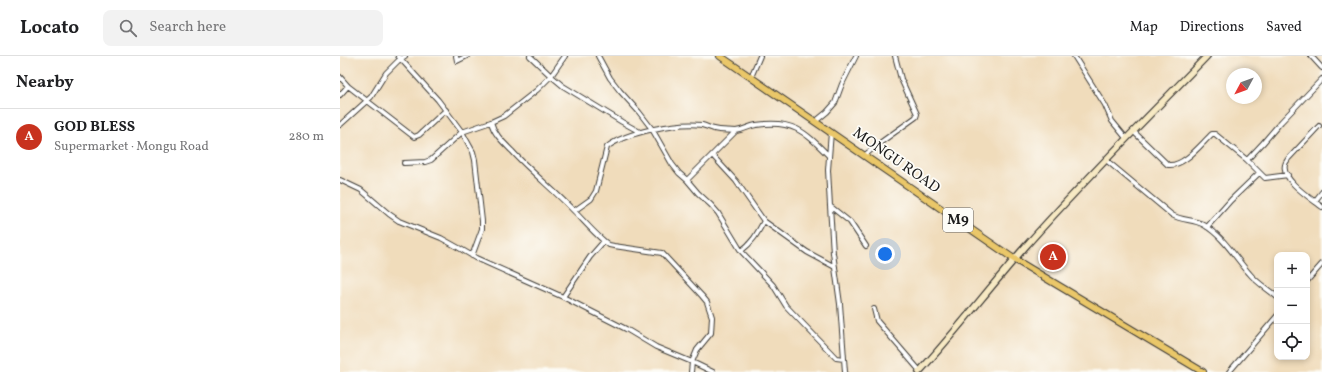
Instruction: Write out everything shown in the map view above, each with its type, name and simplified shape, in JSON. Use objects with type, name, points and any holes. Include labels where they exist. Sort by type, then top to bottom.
[{"type":"main road","name":"MONGU ROAD","points":[[720,56],[1014,259],[1203,372]]},
{"type":"main road","points":[[920,371],[1014,259],[1126,138],[1207,56]]},
{"type":"street","points":[[340,125],[373,95],[386,73],[399,57],[405,56]]},
{"type":"street","points":[[456,56],[457,60],[467,56]]},
{"type":"street","points":[[530,56],[563,86],[640,132]]},
{"type":"street","points":[[404,163],[425,162],[431,160],[462,132],[504,116],[537,90],[551,76],[565,56]]},
{"type":"street","points":[[598,56],[610,78],[652,129],[672,164],[718,213],[741,251],[772,285],[794,315],[836,358],[844,359]]},
{"type":"street","points":[[751,77],[760,56]]},
{"type":"street","points":[[816,121],[835,103],[842,84],[856,56]]},
{"type":"street","points":[[864,156],[916,117],[917,114],[900,79],[895,56]]},
{"type":"street","points":[[1080,56],[1075,57],[1105,105],[1112,121],[1126,138]]},
{"type":"street","points":[[1311,56],[1322,68]]},
{"type":"street","points":[[399,57],[446,110],[462,132],[473,152],[482,230],[472,256]]},
{"type":"street","points":[[340,77],[348,86],[414,136],[419,135],[446,110]]},
{"type":"street","points":[[1247,160],[1322,79]]},
{"type":"street","points":[[340,95],[348,86]]},
{"type":"street","points":[[490,122],[495,133],[517,157],[574,211],[604,242],[609,245],[662,254],[702,296],[710,310],[712,317],[711,333],[697,350],[692,362],[691,372]]},
{"type":"street","points":[[574,211],[591,199],[596,191],[607,147],[618,140],[652,129],[703,125],[715,129],[736,131],[758,125],[789,125],[806,134],[829,156]]},
{"type":"street","points":[[1319,126],[1288,159],[1285,165],[1285,170],[1301,192],[1322,207]]},
{"type":"street","points":[[687,180],[736,131]]},
{"type":"street","points":[[1133,131],[1168,165],[1177,165],[1212,134],[1215,134],[1247,160],[1265,178],[1267,179],[1288,175]]},
{"type":"street","points":[[831,132],[829,156],[830,206],[833,253],[840,304],[845,372]]},
{"type":"street","points":[[712,155],[736,181],[764,220],[807,252],[835,267]]},
{"type":"street","points":[[1106,160],[1172,215],[1195,221],[1208,227],[1232,252],[1252,277],[1274,295]]},
{"type":"street","points":[[1208,227],[1231,200],[1259,173]]},
{"type":"street","points":[[340,180],[361,190],[388,214],[399,221],[441,238],[472,256],[563,297],[626,329],[656,347],[713,372]]},
{"type":"street","points":[[1315,201],[1322,192]]},
{"type":"street","points":[[830,206],[850,222],[866,246]]},
{"type":"street","points":[[741,251],[751,244],[758,234],[764,220]]},
{"type":"street","points":[[563,297],[590,257],[604,242]]},
{"type":"street","points":[[1310,278],[1322,264]]},
{"type":"street","points":[[874,309],[877,321],[920,371]]},
{"type":"street","points":[[1229,372],[1274,320]]},
{"type":"place","name":"GOD BLESS","points":[[1053,257]]}]
